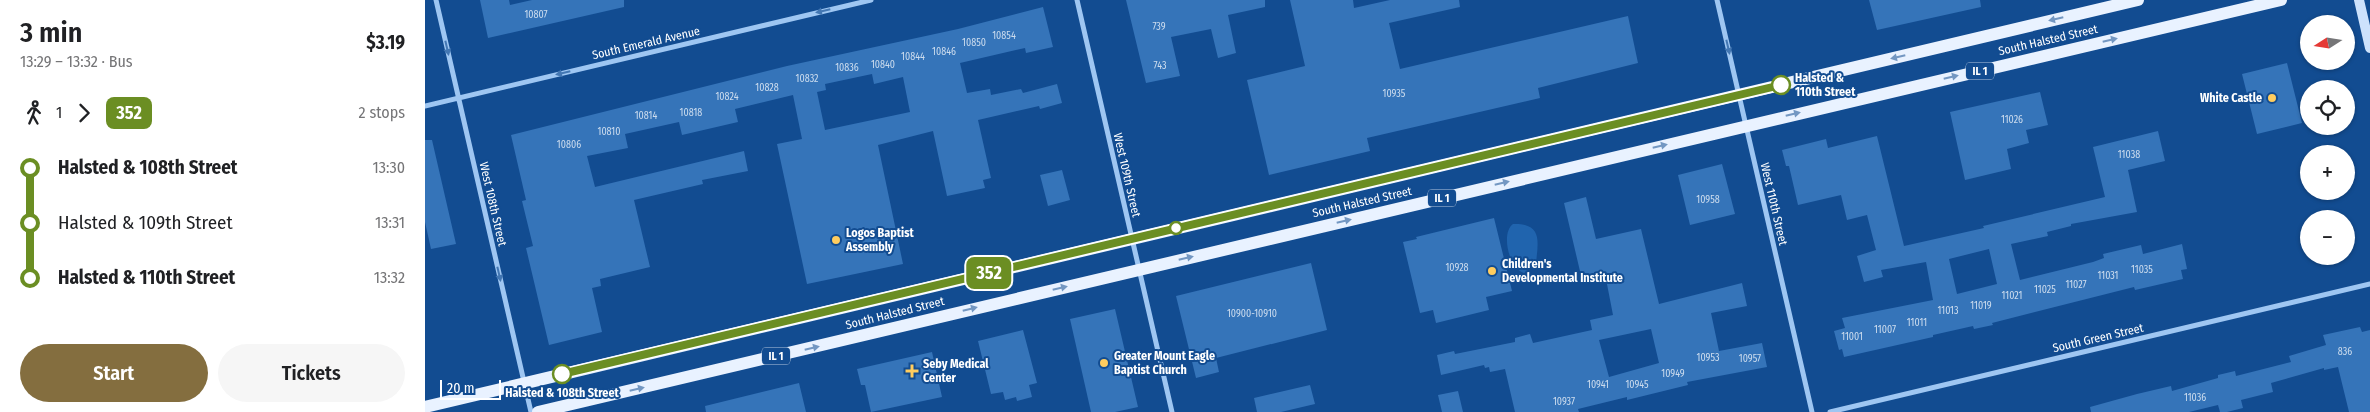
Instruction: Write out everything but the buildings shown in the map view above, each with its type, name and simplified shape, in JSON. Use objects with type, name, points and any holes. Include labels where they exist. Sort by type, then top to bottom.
[{"type":"main road","name":"South Halsted Street","points":[[425,407],[2138,0]]},
{"type":"main road","name":"South Halsted Street","points":[[538,412],[2281,0]]},
{"type":"main road","points":[[2359,0],[2370,48]]},
{"type":"street","name":"West 108th Street","points":[[436,0],[531,412]]},
{"type":"street","name":"South Emerald Avenue","points":[[425,106],[871,0]]},
{"type":"street","name":"West 109th Street","points":[[1077,0],[1172,412]]},
{"type":"street","name":"West 110th Street","points":[[1717,0],[1813,412]]},
{"type":"street","name":"South Green Street","points":[[1830,412],[2370,284]]},
{"type":"shaded area","points":[[1513,224],[1530,227],[1535,231],[1537,237],[1536,265],[1524,273],[1518,270],[1508,250],[1507,234]]},
{"type":"bus line","name":"352","points":[[562,374],[1781,85]]},
{"type":"place","name":"Halsted & 110th Street","points":[[1781,85]]},
{"type":"place","name":"White Castle","points":[[2272,98]]},
{"type":"place","name":"Logos Baptist Assembly","points":[[836,240]]},
{"type":"place","name":"Children's Developmental Institute","points":[[1492,271]]},
{"type":"place","name":"Greater Mount Eagle Baptist Church","points":[[1104,363]]},
{"type":"place","name":"Seby Medical Center","points":[[912,371]]},
{"type":"place","name":"Halsted & 108th Street","points":[[562,374]]}]
